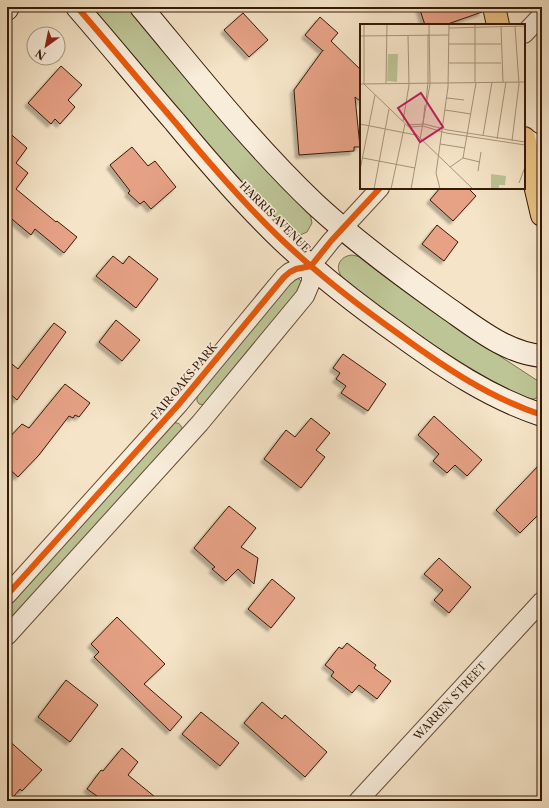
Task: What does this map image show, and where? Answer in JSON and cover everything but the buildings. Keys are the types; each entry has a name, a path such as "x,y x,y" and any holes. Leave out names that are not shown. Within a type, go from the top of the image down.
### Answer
{"main road":[{"path":"494,7 498,24"},
{"path":"525,143 542,215"}],"street":[{"name":"HARRIS AVENUE","path":"77,7 234,191 281,240 334,286 384,324 450,370 497,396 542,415"},
{"path":"141,7 269,157 300,190 342,229 388,265 494,339 525,354 542,356"},
{"path":"525,33 542,15"},
{"path":"525,140 542,150"},
{"path":"7,636 200,424 305,296 311,282 311,266 342,229 379,189"},
{"name":"FAIR OAKS PARK","path":"7,595 179,404 284,278 296,269 311,266"},
{"path":"179,404 200,424"},
{"name":"WARREN STREET","path":"358,801 542,601"}],"green space":[{"path":"91,7 129,7 247,145 310,214 312,223 307,232 298,236 293,234 258,200 203,139"},
{"path":"352,255 361,257 463,332 538,381 542,386 539,396 534,399 520,395 497,384 468,367 375,305 342,277 338,269 341,260 344,257"},
{"path":"297,277 303,285 205,405 199,404 197,401 197,395 292,279"},
{"path":"173,423 178,423 180,425 182,429 181,432 7,625 7,604"}],"cycle path":[{"path":"77,7 254,213 311,266 369,313 468,381 504,400 542,415"},
{"path":"7,595 179,404 284,277 296,269 311,266 331,241 379,189"}]}
